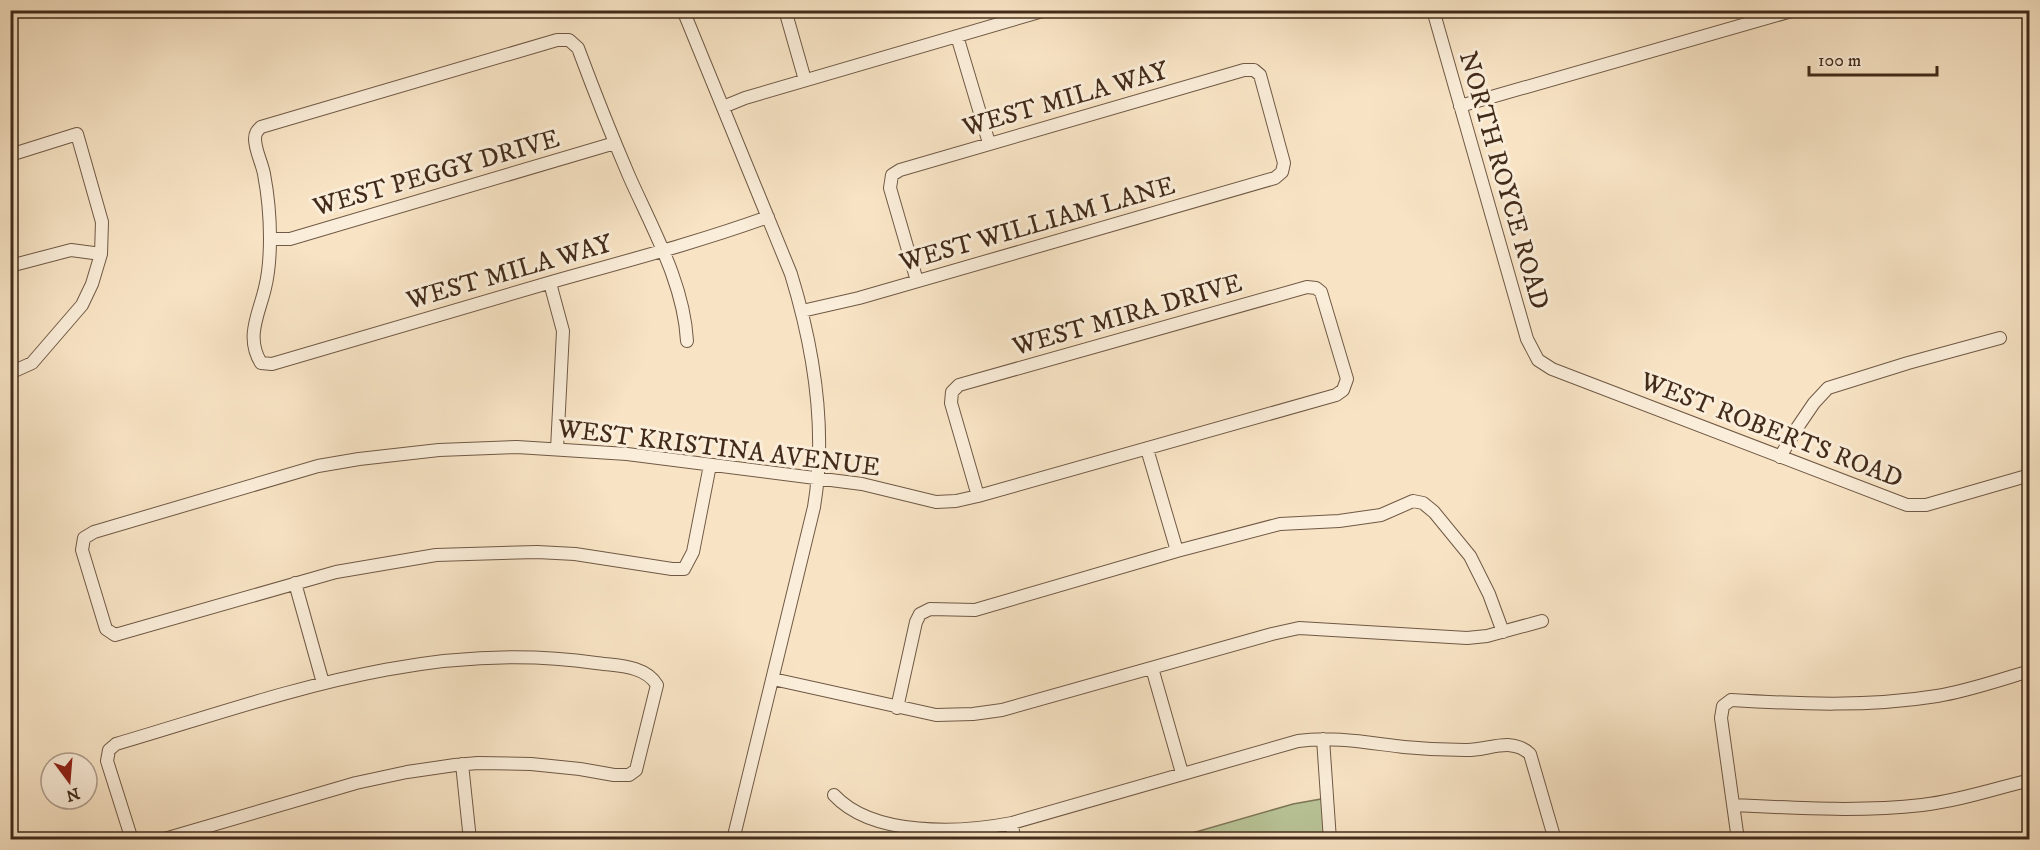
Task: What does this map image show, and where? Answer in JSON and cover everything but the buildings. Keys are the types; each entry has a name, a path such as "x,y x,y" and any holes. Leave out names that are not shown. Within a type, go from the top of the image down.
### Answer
{"street":[{"path":"683,10 791,274 802,311 816,390 819,478 808,537 733,840"},
{"path":"785,10 806,80"},
{"path":"723,107 744,98 1046,10"},
{"name":"NORTH ROYCE ROAD","path":"1433,10 1527,339 1538,360"},
{"path":"1460,106 1795,10"},
{"path":"957,36 989,143"},
{"path":"270,239 268,195 255,142 256,132 261,127 558,40 569,40 578,48 615,143 662,250 686,318 687,341"},
{"name":"WEST MILA WAY","path":"917,281 890,188 892,176 900,170 989,143 1244,70 1254,70 1260,75 1284,163 1282,172"},
{"path":"10,154 77,134 102,222 101,254 92,284 82,305 32,363 10,373"},
{"name":"WEST PEGGY DRIVE","path":"270,239 290,239 615,143"},
{"name":"WEST WILLIAM LANE","path":"802,311 917,281 1275,178 1282,172"},
{"name":"WEST MILA WAY","path":"270,239 265,289 254,325 253,340 256,355 261,363 272,364 768,217"},
{"path":"10,266 71,250 101,254"},
{"path":"550,282 563,331 557,449"},
{"name":"WEST MIRA DRIVE","path":"978,496 951,403 952,392 959,385 1307,287 1316,288 1321,292 1347,379 1343,390"},
{"path":"1780,457 1814,403 1828,388 2000,338"},
{"name":"WEST ROBERTS ROAD","path":"1538,360 1552,369 1907,505 1926,505 2030,474"},
{"name":"WEST KRISTINA AVENUE","path":"295,583 115,635 106,629 82,550 84,538 94,532 318,466 439,450 517,447 627,454 862,484 936,502 956,501 1336,395 1343,390"},
{"path":"1147,449 1178,551"},
{"path":"323,683 295,583 371,564 447,554 537,552 575,554 672,570 684,569 693,552 710,465"},
{"path":"897,708 916,622 920,614 930,609 975,609 1280,524 1339,521 1380,515 1413,501 1423,503 1434,512 1470,556 1489,594 1503,632"},
{"path":"773,679 936,715 973,714 1002,710 1299,628 1467,638 1503,632 1542,621"},
{"path":"132,840 107,761 109,750 116,744 323,683 366,672 431,661 520,656 604,664 641,671 651,675 657,685 636,771 629,775 531,764 462,764 407,772 356,783 162,840"},
{"path":"1152,668 1182,773"},
{"path":"1738,840 1721,718 1723,706 1731,700 1844,704 1918,699 1940,696 2030,671"},
{"path":"1323,739 1330,840"},
{"path":"834,795 843,805 858,814 896,825 965,829 1012,823 1298,741 1323,739 1438,750 1470,750 1512,744 1522,746 1530,754 1555,840"},
{"path":"462,764 470,840"},
{"path":"1734,805 1835,810 1892,808 1945,801 2030,780"},
{"path":"1012,823 1014,840"}],"green space":[{"path":"1327,798 1330,839 1168,840 1293,804"}]}
